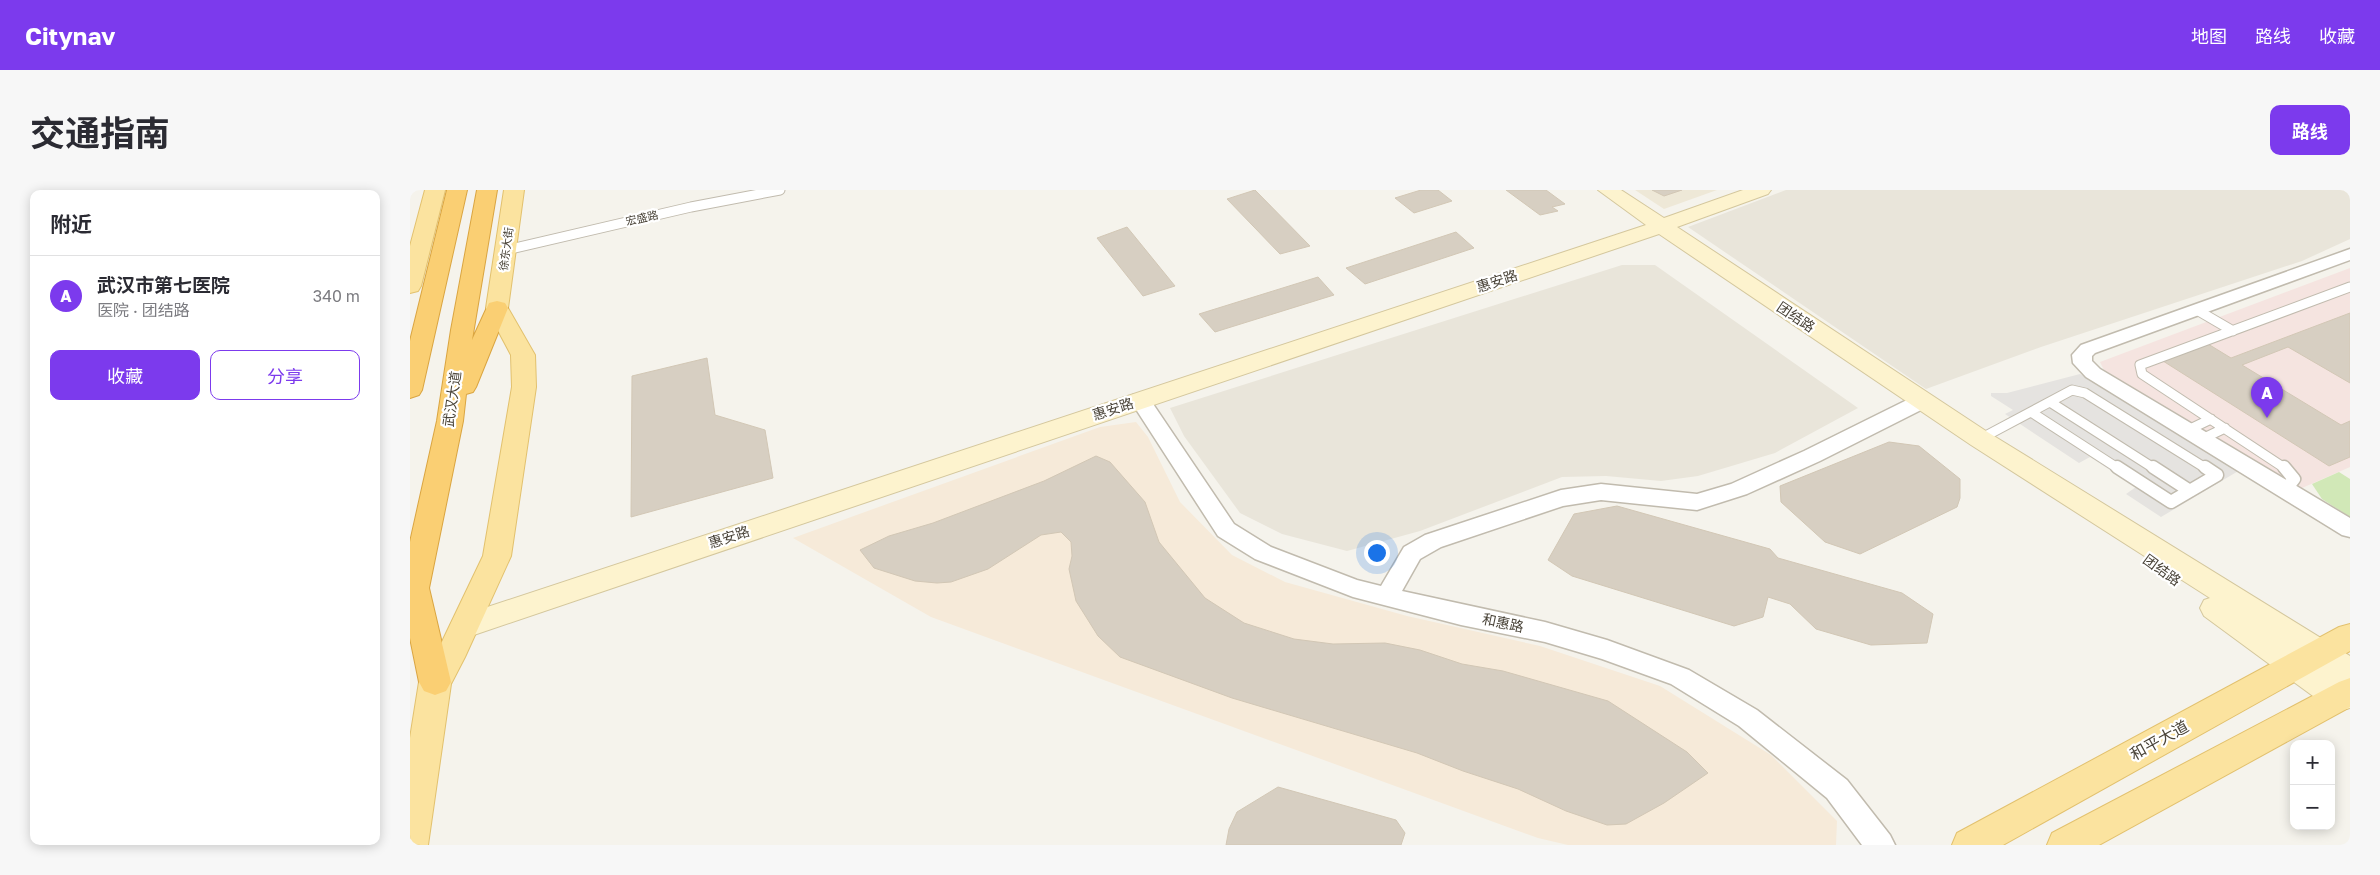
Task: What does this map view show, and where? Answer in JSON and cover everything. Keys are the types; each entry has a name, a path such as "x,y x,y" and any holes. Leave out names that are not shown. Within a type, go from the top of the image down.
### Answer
{"highway":[{"path":"410,390 457,190"},
{"name":"武汉大道","path":"412,597 450,421 462,330 487,190"},
{"path":"450,421 496,308"},
{"path":"412,597 435,682"}],"main road":[{"path":"410,286 435,190"},
{"name":"徐东大街","path":"496,308 514,190"},
{"path":"410,845 435,682 465,626 497,556 524,386 523,355 496,308"},
{"name":"和平大道","path":"1970,845 2350,636"},
{"path":"2065,845 2346,687"}],"street":[{"name":"团结路","path":"1608,190 2346,687"},
{"name":"惠安路","path":"465,626 1662,226 1760,190"},
{"path":"2350,254 2088,349 2082,355 2083,363 2093,373 2350,529"},
{"name":"和惠路","path":"1140,400 1226,530 1263,553 1353,588 1563,637 1607,650 1680,677 1748,718 1837,790 1880,845"},
{"path":"1387,596 1412,553 1433,540 1561,498 1601,492 1697,502 1739,489 1812,456 1922,401"}],"lane":[{"name":"宏盛路","path":"506,250 691,207 780,190"},
{"path":"2286,489 2293,481 2292,474 2142,374 2138,368 2140,365 2350,287"},
{"path":"2197,310 2233,331"},
{"path":"1982,441 2031,412 2072,390 2080,390 2217,475 2171,502 2031,412"},
{"path":"2050,402 2190,491"},
{"path":"2195,435 2211,419"},
{"path":"2195,435 2225,428"}],"shaded area":[{"path":"1635,190 1717,190 1664,209"},
{"path":"1786,190 2350,190 2350,239 2302,261 2041,347 1926,389 1688,227"},
{"path":"1622,265 1655,265 1858,408 1775,453 1698,476 1661,481 1606,476 1562,477 1420,531 1347,551 1282,534 1240,513 1184,436 1170,408"},
{"path":"2350,268 2350,467 2302,488 2275,474 2104,370 2100,362"},
{"path":"2080,374 2240,470 2161,517 2126,494 2136,487 2090,457 2079,463 2005,414 2013,410 1991,396 1991,393 2007,393"},
{"path":"1136,422 1148,437 1180,502 1232,555 1285,582 1407,616 1540,646 1660,686 1771,755 1837,821 1836,845 1568,845 1538,838 931,617 793,538 1100,427"}],"green space":[{"path":"2339,472 2350,479 2350,517 2322,499 2312,484"}],"building":[{"path":"1255,190 1310,246 1280,254 1227,199"},
{"path":"1421,190 1438,190 1452,201 1414,213 1395,198"},
{"path":"1506,190 1546,190 1565,204 1552,207 1558,211 1540,215"},
{"path":"1652,190 1682,190 1664,196"},
{"path":"1127,227 1175,286 1143,296 1097,238"},
{"path":"1456,232 1474,248 1365,284 1346,268"},
{"path":"1318,277 1334,295 1215,332 1199,314"},
{"path":"2350,313 2350,383 2288,347 2242,365 2341,425 2350,421 2350,457 2329,466 2163,361 2208,344 2231,358"},
{"path":"707,358 715,415 765,430 773,478 631,517 632,376"},
{"path":"1889,442 1919,446 1960,479 1960,498 1957,507 1860,554 1825,542 1781,502 1780,486"},
{"path":"1096,456 1110,462 1145,502 1159,542 1205,598 1244,623 1294,639 1333,644 1385,643 1420,650 1462,664 1503,671 1608,701 1687,752 1708,773 1664,803 1626,824 1607,825 1566,811 1518,789 1463,771 1417,753 1232,698 1120,657 1098,636 1076,601 1069,569 1072,556 1071,542 1061,532 1041,535 988,569 951,582 915,581 874,568 860,550 889,536 933,523 1044,481"},
{"path":"1617,506 1770,549 1778,558 1902,593 1933,614 1927,643 1871,645 1816,629 1790,604 1768,597 1763,617 1734,626 1572,576 1548,560 1574,514"},
{"path":"1278,787 1396,820 1405,833 1401,845 1226,845 1229,829 1237,812"}],"place":[{"name":"武汉市第七医院","path":"2267,418"}]}
